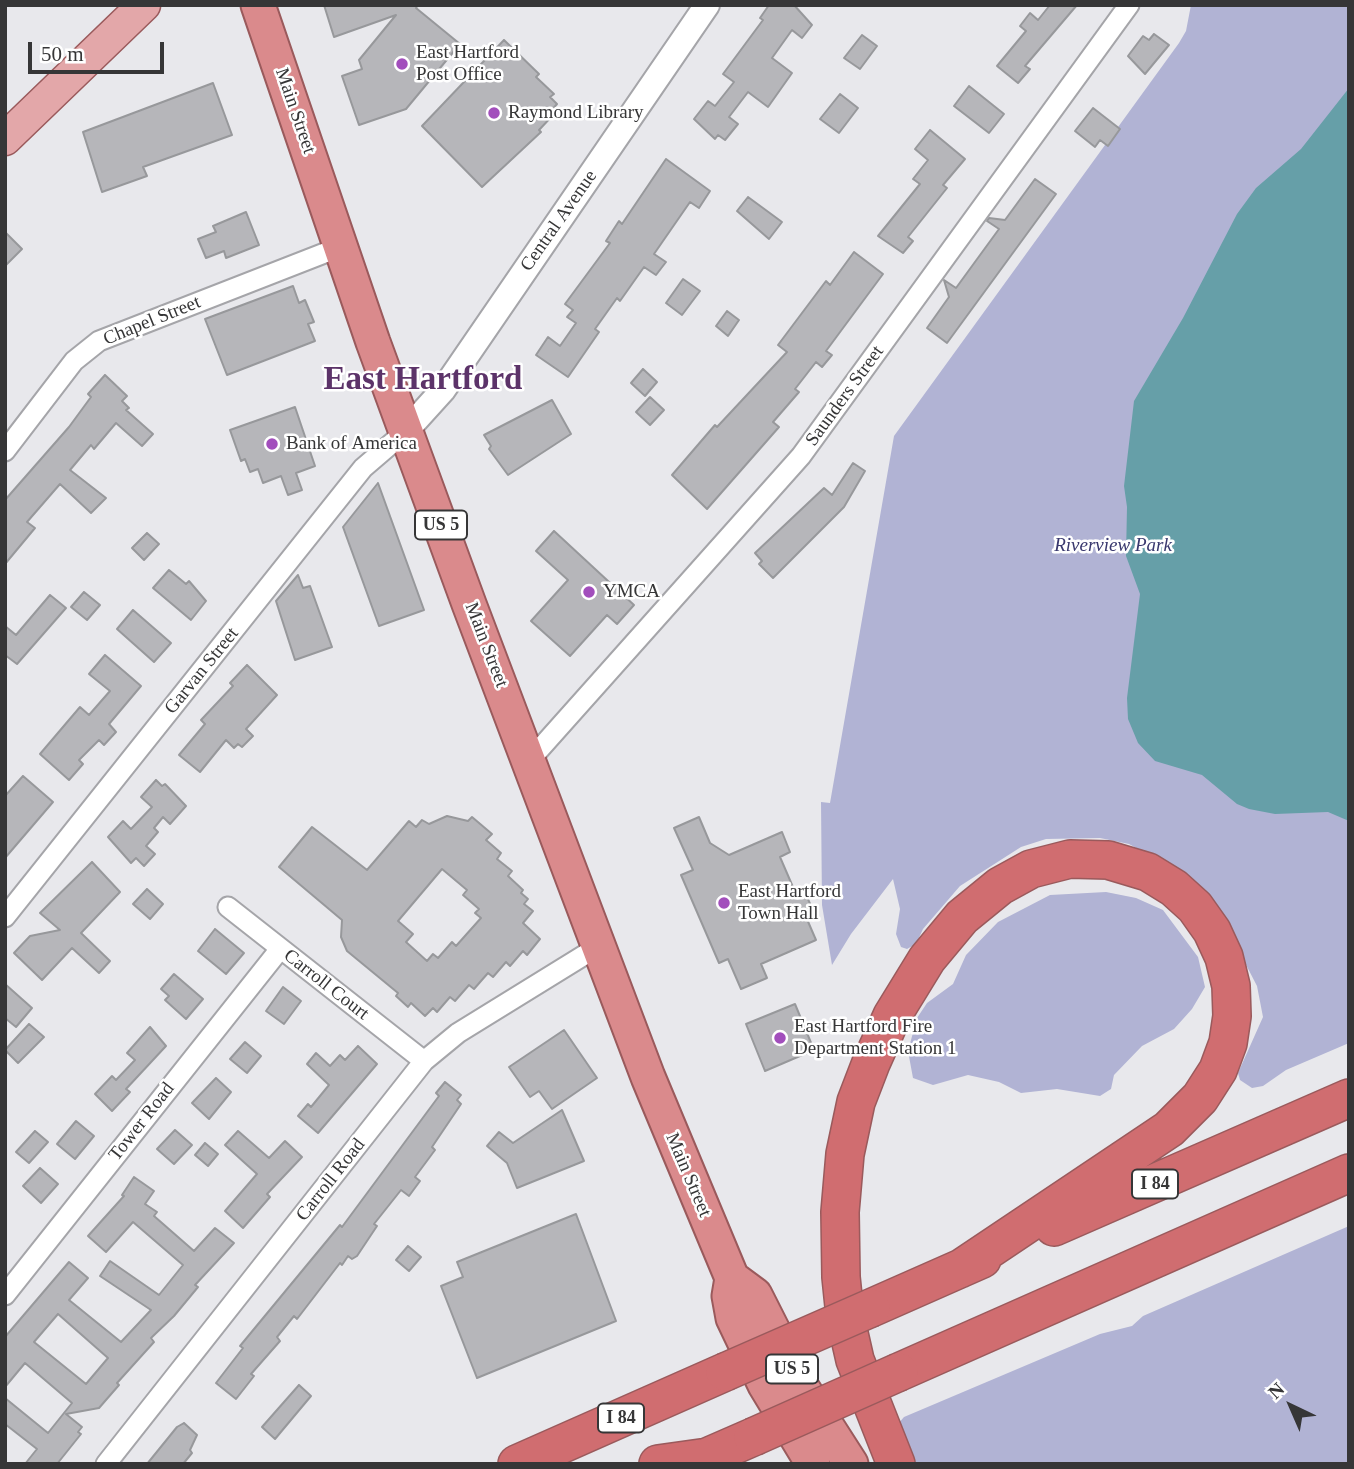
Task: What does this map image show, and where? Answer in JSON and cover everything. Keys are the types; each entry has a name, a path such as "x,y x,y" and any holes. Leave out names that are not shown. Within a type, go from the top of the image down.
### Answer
{"highway":[{"name":"Main Street","path":"258,5 405,432 660,1107 732,1278 729,1301 737,1329 769,1392 813,1464"},
{"path":"896,1464 855,1360 845,1316 841,1277 840,1212 845,1154 856,1102 871,1063 892,1017 927,959 962,917 1000,886 1031,869 1070,859 1108,860 1148,872 1174,888 1195,907 1212,931 1224,957 1231,986 1232,1016 1228,1043 1218,1070 1200,1098 1169,1129 960,1269"},
{"name":"I 84","path":"516,1464 1349,1098"},
{"path":"658,1464 699,1460 1349,1172"},
{"name":"Main Street","path":"732,1278 755,1295 801,1386 851,1464"}],"main road":[{"path":"5,139 144,5"}],"street":[{"name":"Central Avenue","path":"405,432 443,390 707,5"},
{"name":"Saunders Street","path":"529,761 816,438 1129,5"},
{"name":"Chapel Street","path":"5,452 74,361 99,341 340,247"},
{"name":"Garvan Street","path":"5,917 363,468 405,432"},
{"name":"Carroll Court","path":"228,906 424,1062"},
{"name":"Carroll Road","path":"106,1464 424,1062 458,1033 599,946"},
{"name":"Tower Road","path":"5,1295 280,949"}],"green space":[{"name":"Riverview Park","path":"1191,5 1349,5 1349,1043 1286,1070 1263,1086 1252,1088 1240,1080 1238,1073 1263,1017 1257,986 1242,957 1147,854 1129,844 1100,838 1046,839 1021,847 960,886 923,929 916,944 907,949 901,947 896,934 900,909 893,879 851,934 832,965 822,905 821,802 830,803 894,436 1179,43 1186,31"},
{"path":"1106,892 1136,898 1163,910 1198,957 1205,987 1192,1009 1174,1029 1142,1046 1114,1075 1111,1089 1100,1096 1057,1089 1021,1093 999,1082 968,1075 933,1085 913,1078 908,1051 917,1018 927,1003 953,984 966,955 998,922 1050,895"},
{"path":"1349,1226 1349,1464 915,1464 897,1425 904,1417 1100,1334 1132,1326 1143,1316"}],"shaded area":[{"path":"1349,88 1349,821 1328,812 1275,814 1249,809 1237,804 1202,775 1155,761 1138,743 1128,719 1127,698 1140,594 1126,556 1127,507 1124,486 1134,401 1183,318 1237,214 1256,188 1301,149"}],"building":[{"name":"East Hartford Post Office","path":"324,5 418,5 416,8 460,44 406,109 359,125 342,76 362,69 359,60 396,15 334,37"},
{"path":"769,5 794,5 812,25 802,38 792,30 772,58 792,73 768,107 748,92 729,117 738,124 725,140 718,135 715,139 694,119 708,101 715,106 734,82 723,74 763,20 760,18"},
{"path":"1050,5 1077,5 1025,66 1030,69 1018,83 997,66 1026,31 1020,26 1030,13 1038,20"},
{"path":"1154,34 1169,45 1145,74 1128,56 1143,36 1149,40"},
{"path":"862,35 877,46 860,69 844,58"},
{"name":"Raymond Library","path":"504,40 539,74 536,77 554,94 550,97 557,104 551,111 554,114 539,130 541,132 482,187 422,126"},
{"path":"213,83 232,135 143,167 147,176 102,192 83,132"},
{"path":"969,86 1004,114 989,133 954,106"},
{"path":"840,94 858,108 839,133 820,119"},
{"path":"1093,108 1120,129 1108,146 1100,140 1095,147 1075,131"},
{"path":"930,130 965,159 943,185 947,188 908,237 913,241 903,253 878,236 920,184 913,179 928,160 915,149"},
{"path":"666,159 710,191 699,208 690,202 654,254 666,262 656,275 644,267 620,301 617,298 595,329 599,332 568,377 536,355 548,337 560,346 576,323 567,317 573,310 565,304 610,243 606,241 619,221 622,224"},
{"path":"1035,179 1056,194 947,343 927,328 949,297 944,280 956,288 999,229 987,221 989,218 1005,220"},
{"path":"748,197 782,222 769,239 737,211"},
{"path":"246,212 259,245 226,258 224,251 206,258 198,239 216,232 213,226"},
{"path":"5,232 22,249 5,266"},
{"path":"854,252 883,274 826,351 832,355 822,367 816,362 795,389 799,392 773,422 779,427 707,509 672,475 715,425 717,427 787,352 778,345 826,281 830,285"},
{"path":"683,279 700,291 682,315 666,303"},
{"path":"293,286 299,303 305,300 314,322 308,324 315,341 227,375 205,319"},
{"path":"727,311 739,320 728,336 716,326"},
{"path":"643,369 657,382 645,396 631,383"},
{"path":"105,375 127,396 122,401 129,408 126,410 153,434 142,446 116,423 94,449 91,445 70,470 106,498 91,513 60,484 27,522 35,528 5,564 5,500 69,427 91,397 88,394"},
{"path":"650,397 664,410 650,425 636,412"},
{"path":"552,400 571,434 508,475 489,449 491,446 484,435"},
{"name":"Bank of America","path":"295,407 315,466 296,473 302,490 288,495 281,476 263,483 258,469 250,472 245,459 241,461 230,430"},
{"path":"853,463 865,471 844,507 773,578 759,564 762,561 755,553 824,488 832,495"},
{"path":"378,483 424,610 379,626 343,527"},
{"name":"YMCA","path":"554,531 634,605 617,624 607,615 570,656 531,621 568,580 536,551"},
{"path":"147,533 159,544 144,560 132,548"},
{"path":"169,570 186,584 189,581 206,601 191,620 153,588"},
{"path":"298,575 303,588 310,586 332,647 295,660 276,601"},
{"path":"84,592 100,605 87,620 71,607"},
{"path":"50,595 66,608 17,664 5,655 5,626 16,635"},
{"path":"133,610 171,643 154,662 117,629"},
{"path":"105,655 141,686 109,724 116,732 104,745 99,740 79,760 83,764 69,780 40,754 80,707 89,715 110,691 89,674"},
{"path":"247,665 277,695 246,729 253,736 242,747 238,744 234,748 226,740 200,772 179,755 205,724 201,720 233,686 230,683"},
{"path":"23,776 53,802 5,858 5,796"},
{"path":"156,780 162,786 165,784 186,806 170,824 163,817 154,828 158,832 146,846 155,854 144,866 136,858 131,863 108,837 123,821 131,829 152,807 141,797"},
{"path":"447,816 468,821 472,817 492,834 486,840 501,853 497,859 512,871 508,876 523,890 521,893 528,899 524,904 533,911 523,923 540,939 527,955 523,951 510,966 506,962 493,977 488,973 474,989 469,985 455,1001 450,997 437,1012 433,1008 425,1016 411,1003 408,1007 396,996 398,993 347,951 341,937 342,920 279,867 312,827 367,870 409,821 416,827 422,820 429,824","holes":["442,869 467,890 463,895 479,909 475,913 481,918 456,946 452,942 438,958 433,954 427,961 406,942 413,934 398,921"]},
{"name":"East Hartford Town Hall","path":"699,817 710,843 729,855 782,832 790,852 780,857 796,894 804,890 811,906 803,910 816,940 761,964 767,978 741,989 728,959 719,963 681,875 693,870 674,828"},
{"path":"92,862 120,892 81,933 110,961 99,973 72,948 42,980 14,953 30,936 60,930 40,913"},
{"path":"147,889 163,904 150,919 133,904"},
{"path":"215,929 244,953 226,974 198,951"},
{"path":"174,974 203,999 186,1019 165,1000 169,996 161,989"},
{"path":"5,984 32,1008 16,1027 5,1018"},
{"path":"283,987 301,1001 284,1024 266,1011"},
{"name":"East Hartford Fire Department Station 1","path":"795,1004 814,1050 765,1071 746,1024"},
{"path":"29,1024 44,1037 18,1063 5,1050"},
{"path":"150,1027 166,1046 126,1089 130,1092 112,1111 95,1094 112,1076 116,1080 135,1060 127,1053"},
{"path":"564,1030 597,1078 552,1109 539,1091 530,1097 509,1067"},
{"path":"245,1042 261,1056 247,1073 230,1059"},
{"path":"358,1046 377,1064 318,1133 298,1116 308,1104 311,1107 329,1085 307,1064 316,1053 330,1066 340,1055 345,1060"},
{"path":"216,1078 231,1092 209,1119 192,1103"},
{"path":"445,1082 461,1095 457,1100 461,1104 432,1147 435,1150 415,1177 420,1181 409,1196 401,1190 374,1224 377,1226 357,1256 352,1259 348,1256 342,1265 340,1263 297,1319 294,1316 277,1337 280,1341 251,1374 254,1376 236,1399 216,1383 243,1348 240,1346 340,1225 342,1227 439,1096 436,1093"},
{"path":"562,1110 584,1161 517,1188 507,1163 487,1146 499,1132 513,1143"},
{"path":"76,1121 94,1136 75,1159 57,1144"},
{"path":"175,1130 192,1145 174,1164 157,1149"},
{"path":"35,1131 48,1142 29,1163 16,1152"},
{"path":"238,1131 269,1158 285,1141 302,1157 267,1194 270,1197 243,1228 225,1211 257,1174 225,1145"},
{"path":"205,1143 218,1154 208,1166 195,1155"},
{"path":"40,1168 58,1184 41,1203 23,1186"},
{"path":"134,1177 154,1191 145,1204 157,1212 154,1216 194,1251 215,1228 234,1243 195,1285 198,1287 174,1316 151,1338 154,1342 117,1383 119,1385 99,1408 66,1414 82,1427 78,1432 81,1434 57,1464 25,1464 37,1449 5,1424 5,1398 48,1433 72,1403 25,1363 5,1387 5,1337 69,1262 88,1278 69,1300 121,1342 151,1310 100,1276 110,1261 159,1295 183,1265 133,1222 106,1252 88,1236 124,1196 122,1195","holes":["58,1314 108,1358 86,1384 34,1342"]},
{"path":"576,1214 616,1321 477,1378 441,1286 463,1277 457,1262"},
{"path":"408,1246 421,1257 409,1271 396,1260"},
{"path":"299,1385 311,1396 275,1439 262,1427"},
{"path":"184,1423 197,1435 190,1450 192,1453 183,1464 147,1464 177,1427"}],"place":[{"name":"East Hartford Post Office","path":"402,64"},
{"name":"Raymond Library","path":"494,113"},
{"name":"Bank of America","path":"272,444"},
{"name":"YMCA","path":"589,592"},
{"name":"East Hartford Town Hall","path":"724,903"},
{"name":"East Hartford Fire Department Station 1","path":"780,1038"}],"district":[{"name":"East Hartford","path":"423,380"}]}
